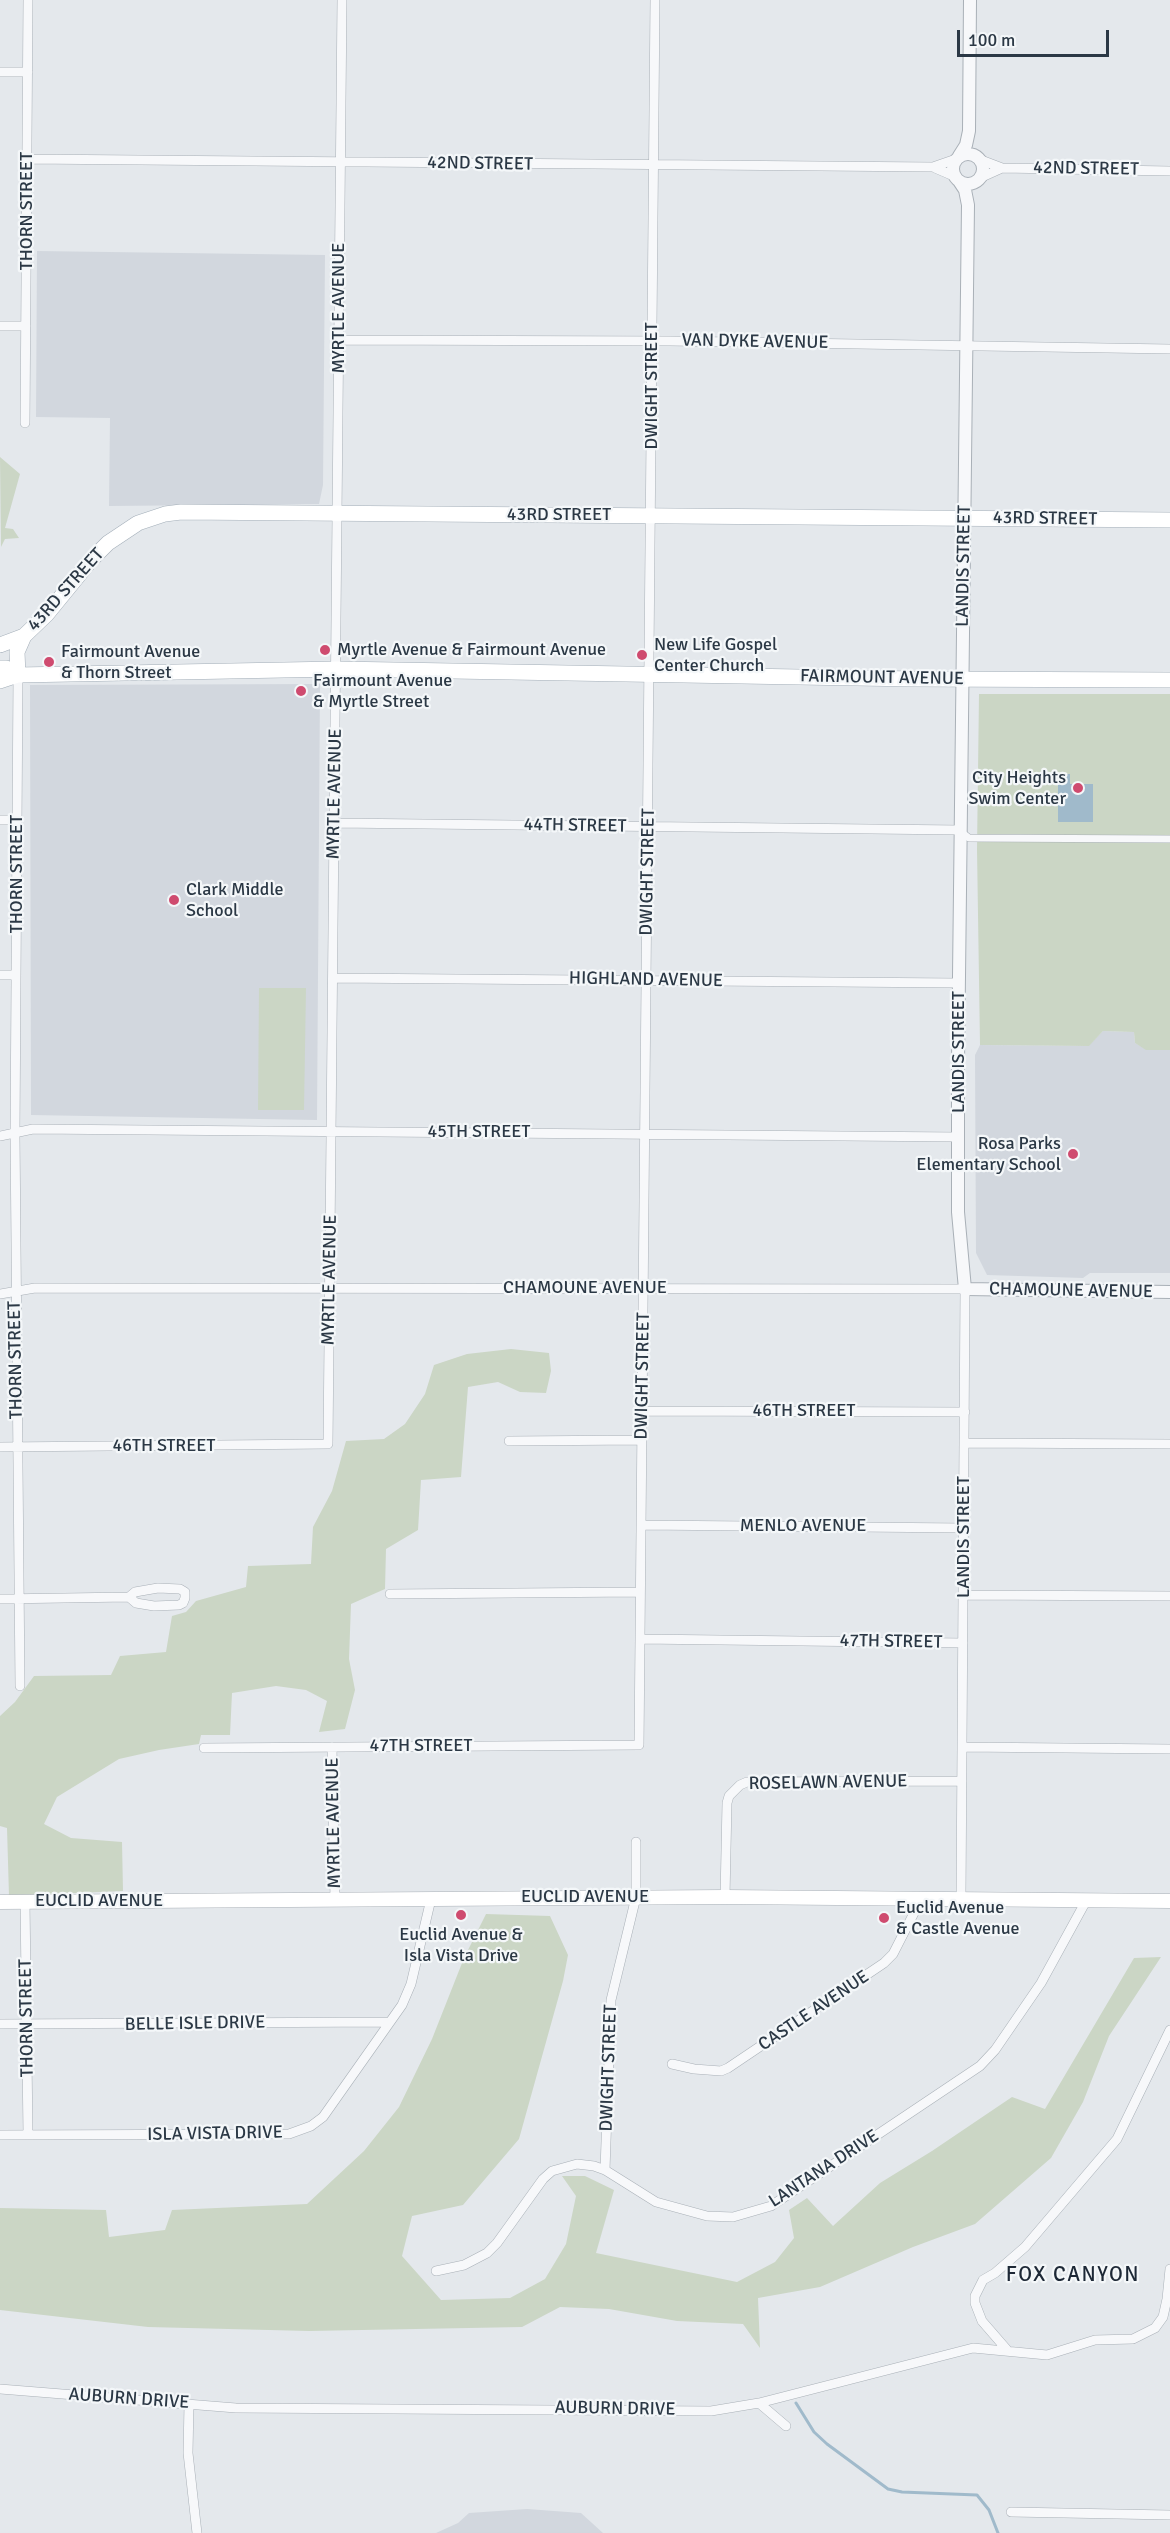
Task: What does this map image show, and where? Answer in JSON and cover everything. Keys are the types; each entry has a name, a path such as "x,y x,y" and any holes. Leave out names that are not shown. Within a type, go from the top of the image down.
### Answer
{"main road":[{"name":"43RD STREET","path":"0,645 24,636 47,614 91,560 108,543 138,523 165,514 181,512 1170,520"},
{"path":"18,675 17,652 24,636"},
{"name":"FAIRMOUNT AVENUE","path":"0,668 6,668 18,675"},
{"name":"FAIRMOUNT AVENUE","path":"0,681 18,675 337,669 1170,680"},
{"name":"EUCLID AVENUE","path":"0,1902 636,1897 1170,1901"}],"street":[{"name":"THORN STREET","path":"25,423 28,0"},
{"name":"MYRTLE AVENUE","path":"328,1444 342,0"},
{"name":"DWIGHT STREET","path":"639,1745 655,0"},
{"path":"969,132 983,169 979,179 968,184 957,179 953,168 966,145 969,132 970,0"},
{"path":"0,72 28,72"},
{"path":"958,158 968,153 979,158"},
{"name":"42ND STREET","path":"27,159 933,167 958,158"},
{"name":"42ND STREET","path":"979,158 1002,168 1170,171"},
{"name":"42ND STREET","path":"933,167 957,179"},
{"name":"42ND STREET","path":"979,179 1002,168"},
{"name":"LANDIS STREET","path":"957,179 965,190 968,205 958,983 958,1212 964,1289 965,1412 961,1898"},
{"name":"LANDIS STREET","path":"968,205 979,179"},
{"path":"0,326 26,326"},
{"name":"VAN DYKE AVENUE","path":"339,340 653,341 1170,349"},
{"name":"THORN STREET","path":"18,675 15,1134 20,1686"},
{"path":"0,820 17,820"},
{"name":"44TH STREET","path":"335,824 960,830"},
{"path":"960,830 969,838 1170,839"},
{"path":"0,975 16,975"},
{"name":"HIGHLAND AVENUE","path":"333,978 958,983"},
{"name":"45TH STREET","path":"0,1136 33,1129 959,1137"},
{"name":"CHAMOUNE AVENUE","path":"0,1294 35,1288 643,1287 1170,1292"},
{"name":"46TH STREET","path":"642,1411 965,1412"},
{"path":"509,1441 642,1440"},
{"path":"965,1443 1170,1444"},
{"name":"46TH STREET","path":"0,1447 328,1444"},
{"name":"MENLO AVENUE","path":"641,1525 964,1528"},
{"path":"0,1599 129,1598 136,1603 154,1606 179,1605 183,1603 185,1593 180,1589 158,1588 135,1593 129,1598"},
{"path":"390,1594 640,1592"},
{"path":"963,1595 1170,1596"},
{"name":"47TH STREET","path":"640,1640 963,1643"},
{"name":"47TH STREET","path":"204,1748 639,1745"},
{"name":"MYRTLE AVENUE","path":"332,1747 335,1900"},
{"path":"962,1747 1170,1749"},
{"name":"ROSELAWN AVENUE","path":"725,1897 727,1803 729,1796 740,1785 747,1782 962,1781"},
{"name":"DWIGHT STREET","path":"605,2170 611,2000 636,1897 636,1842"},
{"name":"CASTLE AVENUE","path":"672,2064 694,2069 721,2071 728,2068 875,1970 893,1953 914,1913 919,1898"},
{"name":"ISLA VISTA DRIVE","path":"0,2135 289,2134 311,2126 323,2117 402,2006 411,1984 432,1899"},
{"name":"THORN STREET","path":"25,1901 28,2135"},
{"name":"LANTANA DRIVE","path":"436,2271 464,2265 488,2253 543,2179 552,2171 576,2164 605,2170 656,2202 707,2216 733,2217 771,2206 980,2066 995,2050 1041,1983 1086,1901"},
{"name":"BELLE ISLE DRIVE","path":"0,2024 390,2022"},
{"path":"1008,2351 982,2321 975,2303 975,2296 983,2280 995,2273 1025,2247 1117,2139 1170,2030"},
{"name":"AUBURN DRIVE","path":"0,2389 248,2408 711,2411 759,2403 974,2348 1047,2355 1095,2340 1133,2339 1148,2334 1155,2328 1162,2316 1170,2269"},
{"path":"759,2403 786,2426"},
{"path":"189,2404 188,2453 197,2533"},
{"path":"1011,2512 1170,2515"}],"shaded area":[{"path":"37,251 325,255 323,485 319,504 109,506 110,418 36,417"},
{"name":"Clark Middle School","path":"320,684 317,1120 31,1115 30,685"},
{"name":"Rosa Parks Elementary School","path":"1103,1031 1134,1032 1135,1043 1146,1049 1170,1050 1170,1273 1090,1273 1083,1278 987,1275 976,1253 975,1055 980,1045 1088,1046"},
{"path":"527,2509 581,2513 603,2533 436,2533 458,2523 469,2513"}],"green space":[{"path":"0,457 20,474 5,528 13,529 19,538 5,539 1,547"},
{"path":"979,694 1170,694 1170,1050 1146,1050 1135,1043 1134,1032 1103,1031 1089,1046 980,1045 977,849"},
{"path":"259,988 306,988 304,1110 258,1110"},
{"path":"511,1349 549,1353 551,1371 546,1393 520,1392 498,1382 468,1387 461,1477 421,1480 418,1530 386,1549 385,1589 351,1604 349,1659 355,1690 345,1729 319,1732 327,1701 306,1690 276,1686 232,1693 230,1735 201,1735 199,1744 119,1759 57,1797 44,1824 71,1838 122,1842 123,1891 9,1896 7,1828 0,1826 0,1716 15,1702 34,1676 111,1675 120,1656 166,1652 172,1616 186,1612 196,1601 246,1587 248,1566 311,1564 313,1527 332,1491 346,1441 384,1439 405,1424 425,1394 434,1365 467,1354"},
{"path":"486,1914 550,1916 568,1955 563,1981 519,2139 463,2205 412,2216 402,2256 441,2300 510,2298 545,2279 566,2244 576,2196 562,2176 585,2176 614,2190 596,2253 737,2282 775,2262 794,2238 789,2210 807,2198 833,2226 880,2183 1012,2097 1045,2109 1134,1958 1161,1957 1109,2036 1083,2102 1051,2158 975,2224 913,2247 820,2287 758,2298 760,2348 743,2324 677,2321 609,2309 560,2307 522,2327 309,2331 148,2327 0,2310 0,2208 106,2210 109,2237 165,2230 172,2210 307,2204 364,2151 399,2107 432,2039 464,1958"}],"water":[{"path":"1058,774 1070,774 1070,784 1093,784 1093,822 1058,822"}],"waterway":[{"path":"796,2403 814,2432 888,2489 902,2492 977,2495 989,2510 998,2533"}],"place":[{"name":"Myrtle Avenue & Fairmount Avenue","path":"325,650"},
{"name":"New Life Gospel Center Church","path":"642,655"},
{"name":"Fairmount Avenue & Thorn Street","path":"49,662"},
{"name":"Fairmount Avenue & Myrtle Street","path":"301,691"},
{"name":"City Heights Swim Center","path":"1078,788"},
{"name":"Clark Middle School","path":"174,900"},
{"name":"Rosa Parks Elementary School","path":"1073,1154"},
{"name":"Euclid Avenue & Isla Vista Drive","path":"461,1915"},
{"name":"Euclid Avenue & Castle Avenue","path":"884,1918"}],"district":[{"name":"FOX CANYON","path":"1073,2275"}]}
